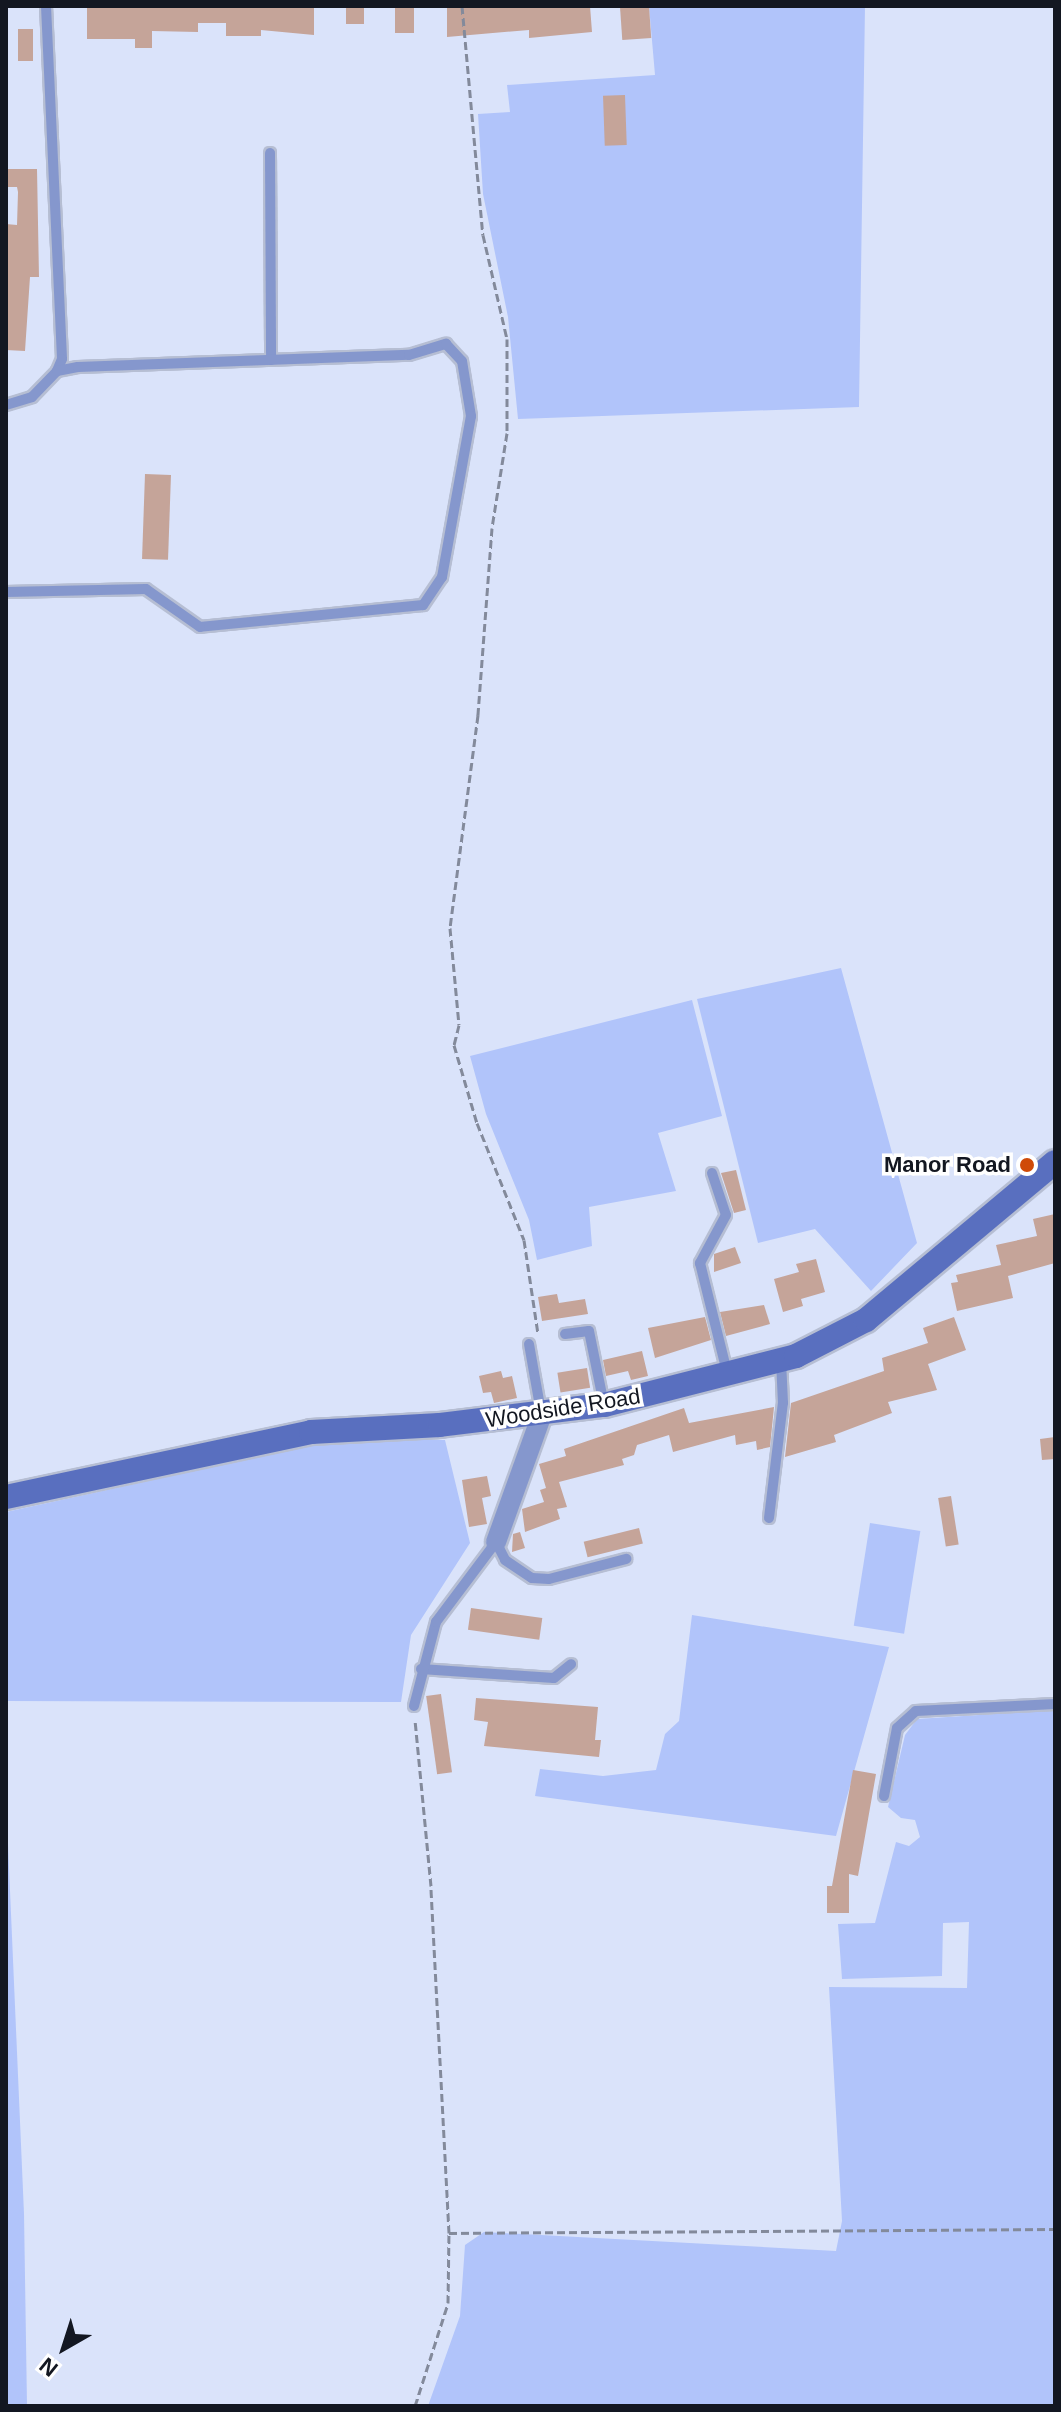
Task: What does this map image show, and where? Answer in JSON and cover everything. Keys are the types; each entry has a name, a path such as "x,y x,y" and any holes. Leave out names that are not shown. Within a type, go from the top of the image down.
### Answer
{"street":[{"name":"Woodside Road","path":"6,1497 311,1432 542,1414 604,1405 781,1360 866,1320 1055,1162"},
{"path":"496,1542 542,1414"}],"lane":[{"path":"6,405 32,397 57,371 62,359 46,6"},
{"path":"270,153 271,360"},
{"path":"6,592 146,589 200,627 423,605 442,577 468,446 470,396 462,361 446,344 409,355 57,371"},
{"path":"712,1173 726,1215 700,1263 728,1374"},
{"path":"565,1334 589,1331 604,1405"},
{"path":"529,1344 542,1414"},
{"path":"769,1518 783,1403 781,1360"},
{"path":"414,1706 421,1669 436,1622 496,1542 505,1560 532,1578 549,1579 626,1559"},
{"path":"421,1669 554,1678 571,1664"},
{"path":"884,1796 897,1728 916,1711 1055,1704"}],"path":[{"path":"462,6 483,235 507,339 507,433 492,528 478,715 450,928 459,1025 454,1045 477,1123 524,1240 540,1350"},
{"path":"414,1706 431,1886 449,2233 448,2303 415,2406"},
{"path":"449,2233 1055,2229"}],"shaded area":[{"path":"649,6 865,6 859,407 518,419 508,317 483,194 478,114 510,112 507,85 655,75"},
{"path":"841,968 917,1243 871,1291 815,1229 758,1243 697,999"},
{"path":"692,1000 722,1116 658,1133 676,1191 589,1207 592,1246 537,1260 529,1220 486,1114 470,1056"},
{"path":"341,1439 445,1440 470,1543 411,1635 401,1702 6,1701 6,1512"},
{"path":"870,1523 920,1531 904,1634 854,1626"},
{"path":"692,1615 889,1647 836,1836 535,1796 540,1769 603,1776 656,1770 665,1734 679,1721"},
{"path":"1055,1710 1055,2406 428,2406 460,2316 465,2245 484,2232 836,2251 842,2221 829,1987 967,1988 969,1922 943,1923 942,1976 842,1979 838,1924 875,1923 896,1842 909,1846 920,1837 915,1820 901,1818 888,1807 905,1735 917,1719"},
{"path":"6,1798 24,2214 27,2406 6,2406"}],"building":[{"path":"87,6 314,6 314,35 261,30 261,36 226,36 226,23 198,23 198,32 152,31 152,48 135,48 135,39 87,39"},
{"path":"346,6 364,6 364,24 346,24"},
{"path":"395,6 414,6 414,33 395,33"},
{"path":"447,6 590,6 592,32 529,38 529,30 447,37"},
{"path":"649,6 651,38 622,40 620,8"},
{"path":"18,29 33,29 33,61 18,61"},
{"path":"625,95 627,145 605,146 603,96"},
{"path":"6,169 37,169 39,277 30,277 25,351 6,350 6,224 17,225 18,192 17,187 6,187"},
{"path":"145,474 171,475 168,560 142,559"},
{"path":"736,1170 746,1210 734,1213 721,1173"},
{"path":"1055,1214 1055,1263 1008,1276 1013,1298 957,1311 951,1283 958,1282 956,1275 1001,1265 996,1245 1037,1236 1033,1219"},
{"path":"735,1247 741,1263 714,1272 714,1254"},
{"path":"816,1259 825,1292 801,1299 803,1306 783,1312 774,1279 799,1272 796,1264"},
{"path":"557,1294 559,1303 585,1299 588,1314 542,1321 538,1297"},
{"path":"764,1305 770,1324 726,1336 720,1312"},
{"path":"705,1317 711,1340 655,1358 648,1328"},
{"path":"954,1317 966,1350 928,1364 937,1390 888,1402 892,1413 834,1435 836,1442 785,1457 791,1403 884,1371 882,1358 928,1343 923,1328"},
{"path":"642,1351 648,1376 631,1380 628,1371 606,1376 603,1360"},
{"path":"587,1368 590,1388 560,1392 557,1373"},
{"path":"501,1371 503,1378 512,1376 517,1398 494,1403 491,1392 483,1393 479,1376"},
{"path":"774,1407 770,1447 757,1450 756,1441 736,1445 735,1435 673,1452 669,1435 637,1445 634,1455 622,1459 624,1465 559,1482 567,1507 557,1509 560,1519 525,1532 522,1509 544,1502 540,1490 546,1488 539,1464 566,1456 564,1449 684,1408 689,1423"},
{"path":"1055,1437 1055,1459 1042,1460 1040,1439"},
{"path":"487,1476 491,1496 482,1498 487,1524 469,1527 462,1480"},
{"path":"951,1496 959,1544 946,1546 938,1498"},
{"path":"639,1528 643,1544 588,1557 584,1542"},
{"path":"520,1532 525,1548 512,1552 513,1534"},
{"path":"471,1608 542,1618 539,1640 468,1630"},
{"path":"441,1694 452,1772 437,1774 426,1696"},
{"path":"476,1698 598,1707 595,1740 601,1740 599,1757 484,1746 488,1722 474,1720"},
{"path":"853,1770 876,1774 858,1876 849,1874 849,1913 827,1913 827,1886 832,1886"}],"place":[{"name":"Manor Road","path":"1027,1165"}]}
